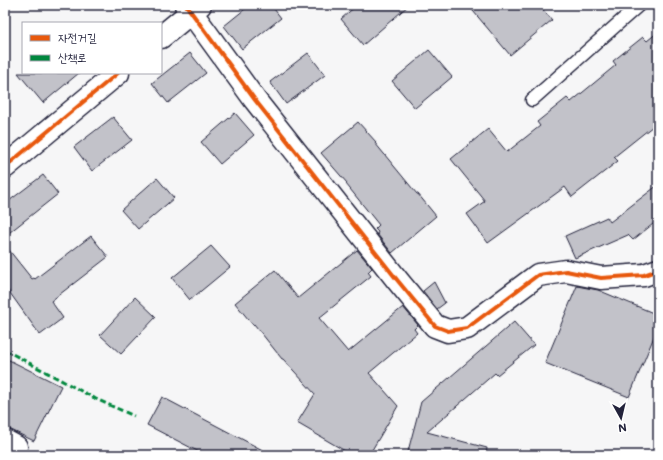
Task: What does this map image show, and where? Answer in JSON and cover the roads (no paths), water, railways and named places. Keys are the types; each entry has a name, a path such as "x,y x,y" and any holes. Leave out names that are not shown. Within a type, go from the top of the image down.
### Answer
{"street":[{"path":"162,37 192,7 255,100 435,326 448,331 467,328 538,275 566,271 601,278 644,275 658,270"},
{"path":"5,167 117,74"}],"lane":[{"path":"532,100 639,5"}]}
